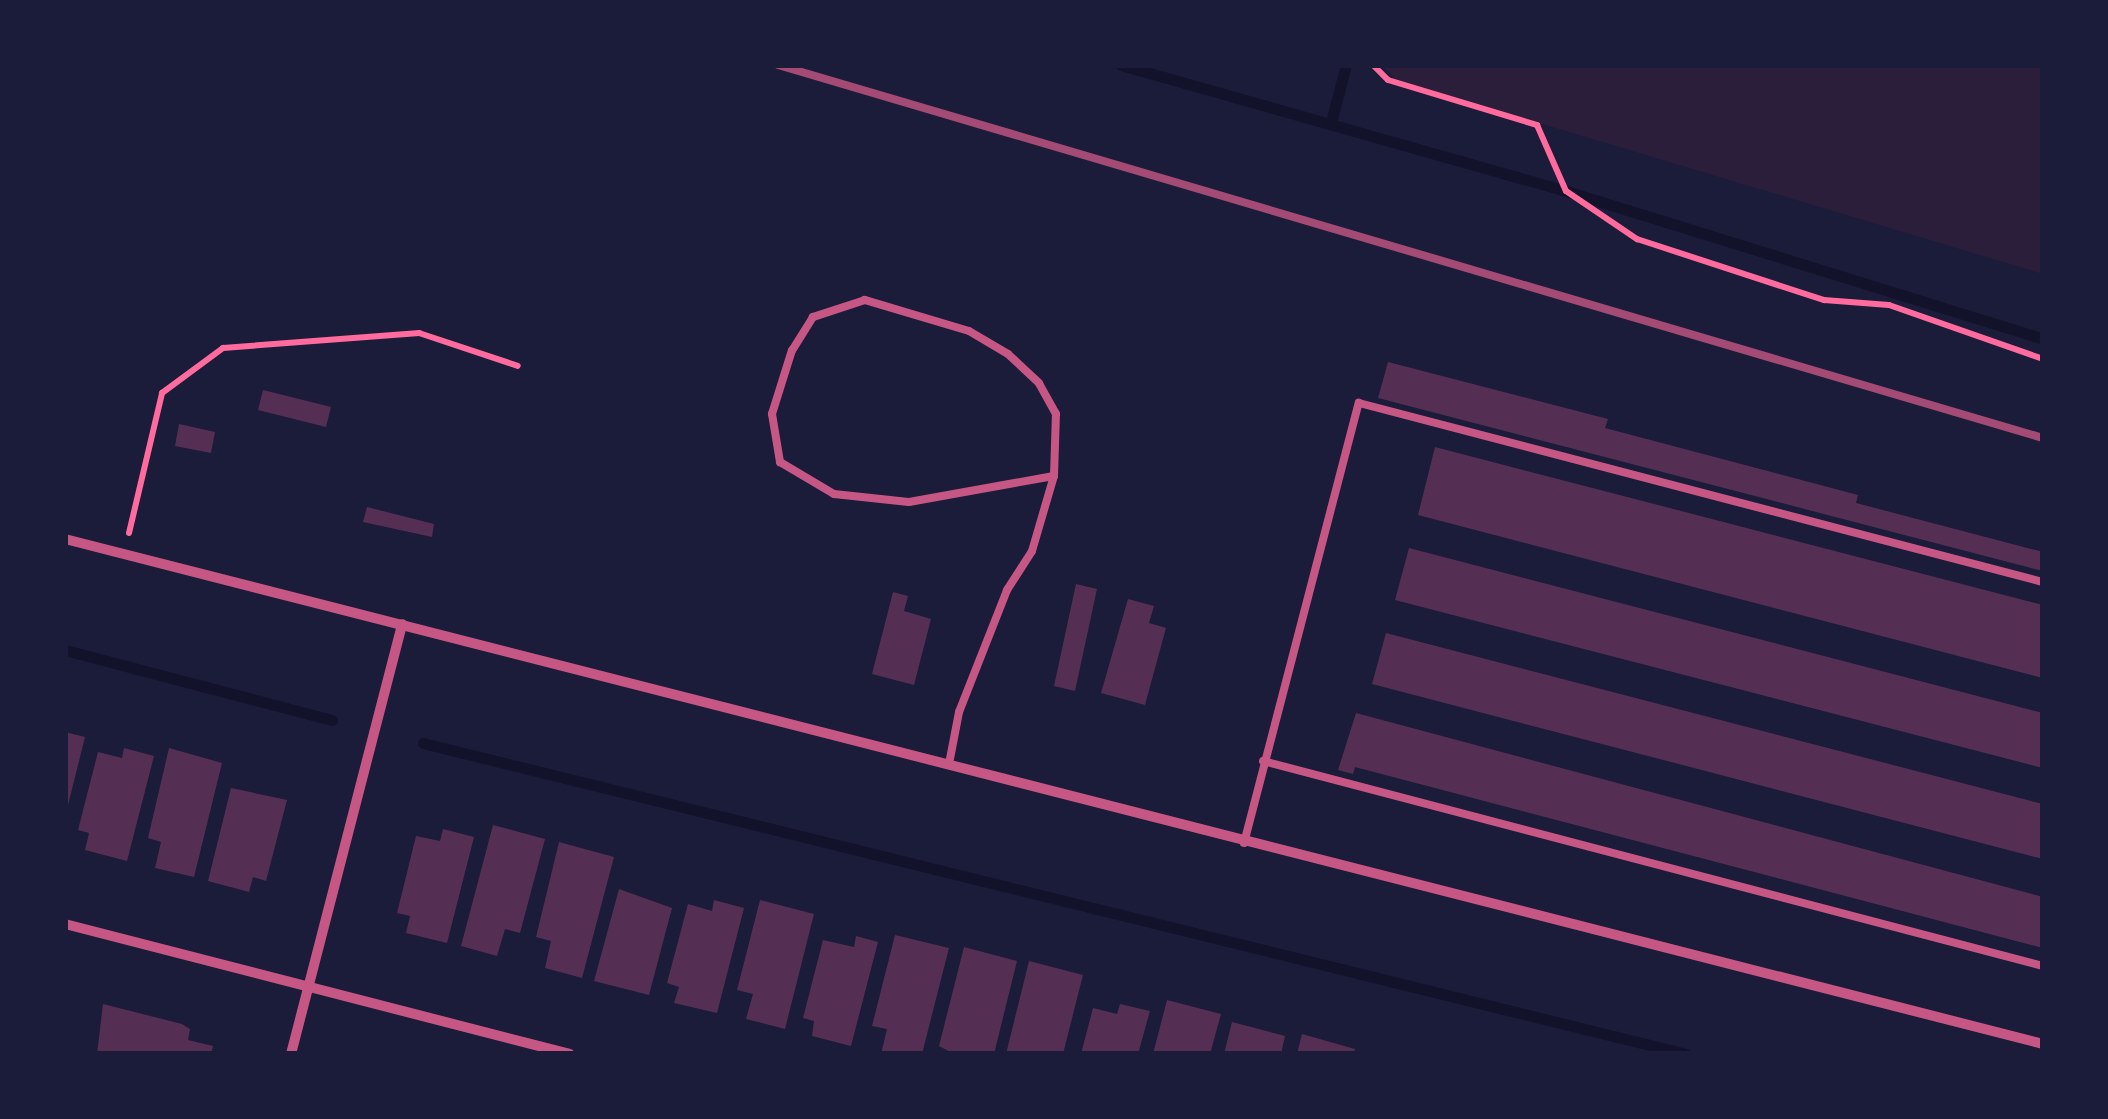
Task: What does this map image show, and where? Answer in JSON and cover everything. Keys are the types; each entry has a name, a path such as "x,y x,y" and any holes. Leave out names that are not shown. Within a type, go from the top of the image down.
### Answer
{"street":[{"path":"65,539 2043,1044"},
{"path":"291,1054 402,624"},
{"path":"65,924 570,1054"}],"lane":[{"path":"949,764 959,712 1007,590 1032,550 1054,476 1056,414 1039,383 1008,354 969,331 866,300 813,316 792,350 772,414 780,462 834,494 909,502 1054,476"},
{"path":"1244,843 1263,761 1286,696 1359,403 2043,582"},
{"path":"1263,761 2043,966"}],"path":[{"path":"1373,65 1388,80 1537,126 1566,191 1636,239 1824,300 1889,304 2043,358"},
{"path":"124,554 162,393 223,348 419,334 518,366"}],"shaded area":[{"path":"1382,65 2043,65 2043,274 1396,80"}],"building":[{"path":"1388,362 1608,419 1605,428 1858,495 1856,503 2043,552 2043,571 1378,398"},
{"path":"263,390 331,407 326,427 258,410"},
{"path":"179,424 215,432 211,453 175,446"},
{"path":"1435,447 2043,605 2043,678 1418,515"},
{"path":"367,507 434,524 432,537 363,522"},
{"path":"1409,548 2043,713 2043,768 1395,600"},
{"path":"1076,584 1097,589 1075,691 1054,686"},
{"path":"893,592 908,596 904,611 931,619 914,685 872,674"},
{"path":"1128,599 1154,606 1149,623 1166,628 1145,705 1101,693"},
{"path":"1386,633 2043,804 2043,859 1372,684"},
{"path":"1356,713 2043,897 2043,948 1355,767 1353,774 1338,770"},
{"path":"65,732 85,737 66,813 65,813"},
{"path":"124,748 154,756 127,861 85,850 89,833 78,830 98,752 122,758"},
{"path":"169,748 222,763 194,877 155,868 161,842 148,838"},
{"path":"231,788 287,800 266,881 253,877 249,892 208,881"},
{"path":"493,825 545,839 520,933 505,929 497,956 461,946"},
{"path":"443,829 474,837 447,943 406,933 410,916 397,913 416,836 440,841"},
{"path":"559,842 614,857 582,978 545,968 551,941 536,937"},
{"path":"619,889 672,908 649,995 594,981"},
{"path":"714,900 744,908 717,1013 674,1003 679,987 667,983 688,904 712,911"},
{"path":"760,900 814,914 785,1029 746,1019 753,994 737,990"},
{"path":"895,935 949,948 922,1054 881,1054 887,1029 872,1026"},
{"path":"856,936 878,942 851,1046 812,1036 814,1021 803,1018 823,940 854,947"},
{"path":"964,947 1017,961 994,1054 954,1054 939,1046"},
{"path":"1029,961 1083,975 1063,1054 1006,1054"},
{"path":"1167,1000 1221,1014 1210,1054 1153,1054"},
{"path":"103,1004 182,1024 190,1029 188,1040 213,1046 211,1054 97,1054"},
{"path":"1120,1004 1150,1011 1138,1054 1081,1054 1093,1008 1117,1014"},
{"path":"1232,1022 1285,1036 1281,1054 1224,1054"},
{"path":"1302,1034 1355,1049 1354,1054 1297,1054"}],"waterway":[{"path":"1121,65 1566,191 2043,339"},
{"path":"1331,122 1346,65"},
{"path":"65,650 332,720"},
{"path":"423,743 1686,1054"}],"railway":[{"path":"778,65 2043,438"}]}
